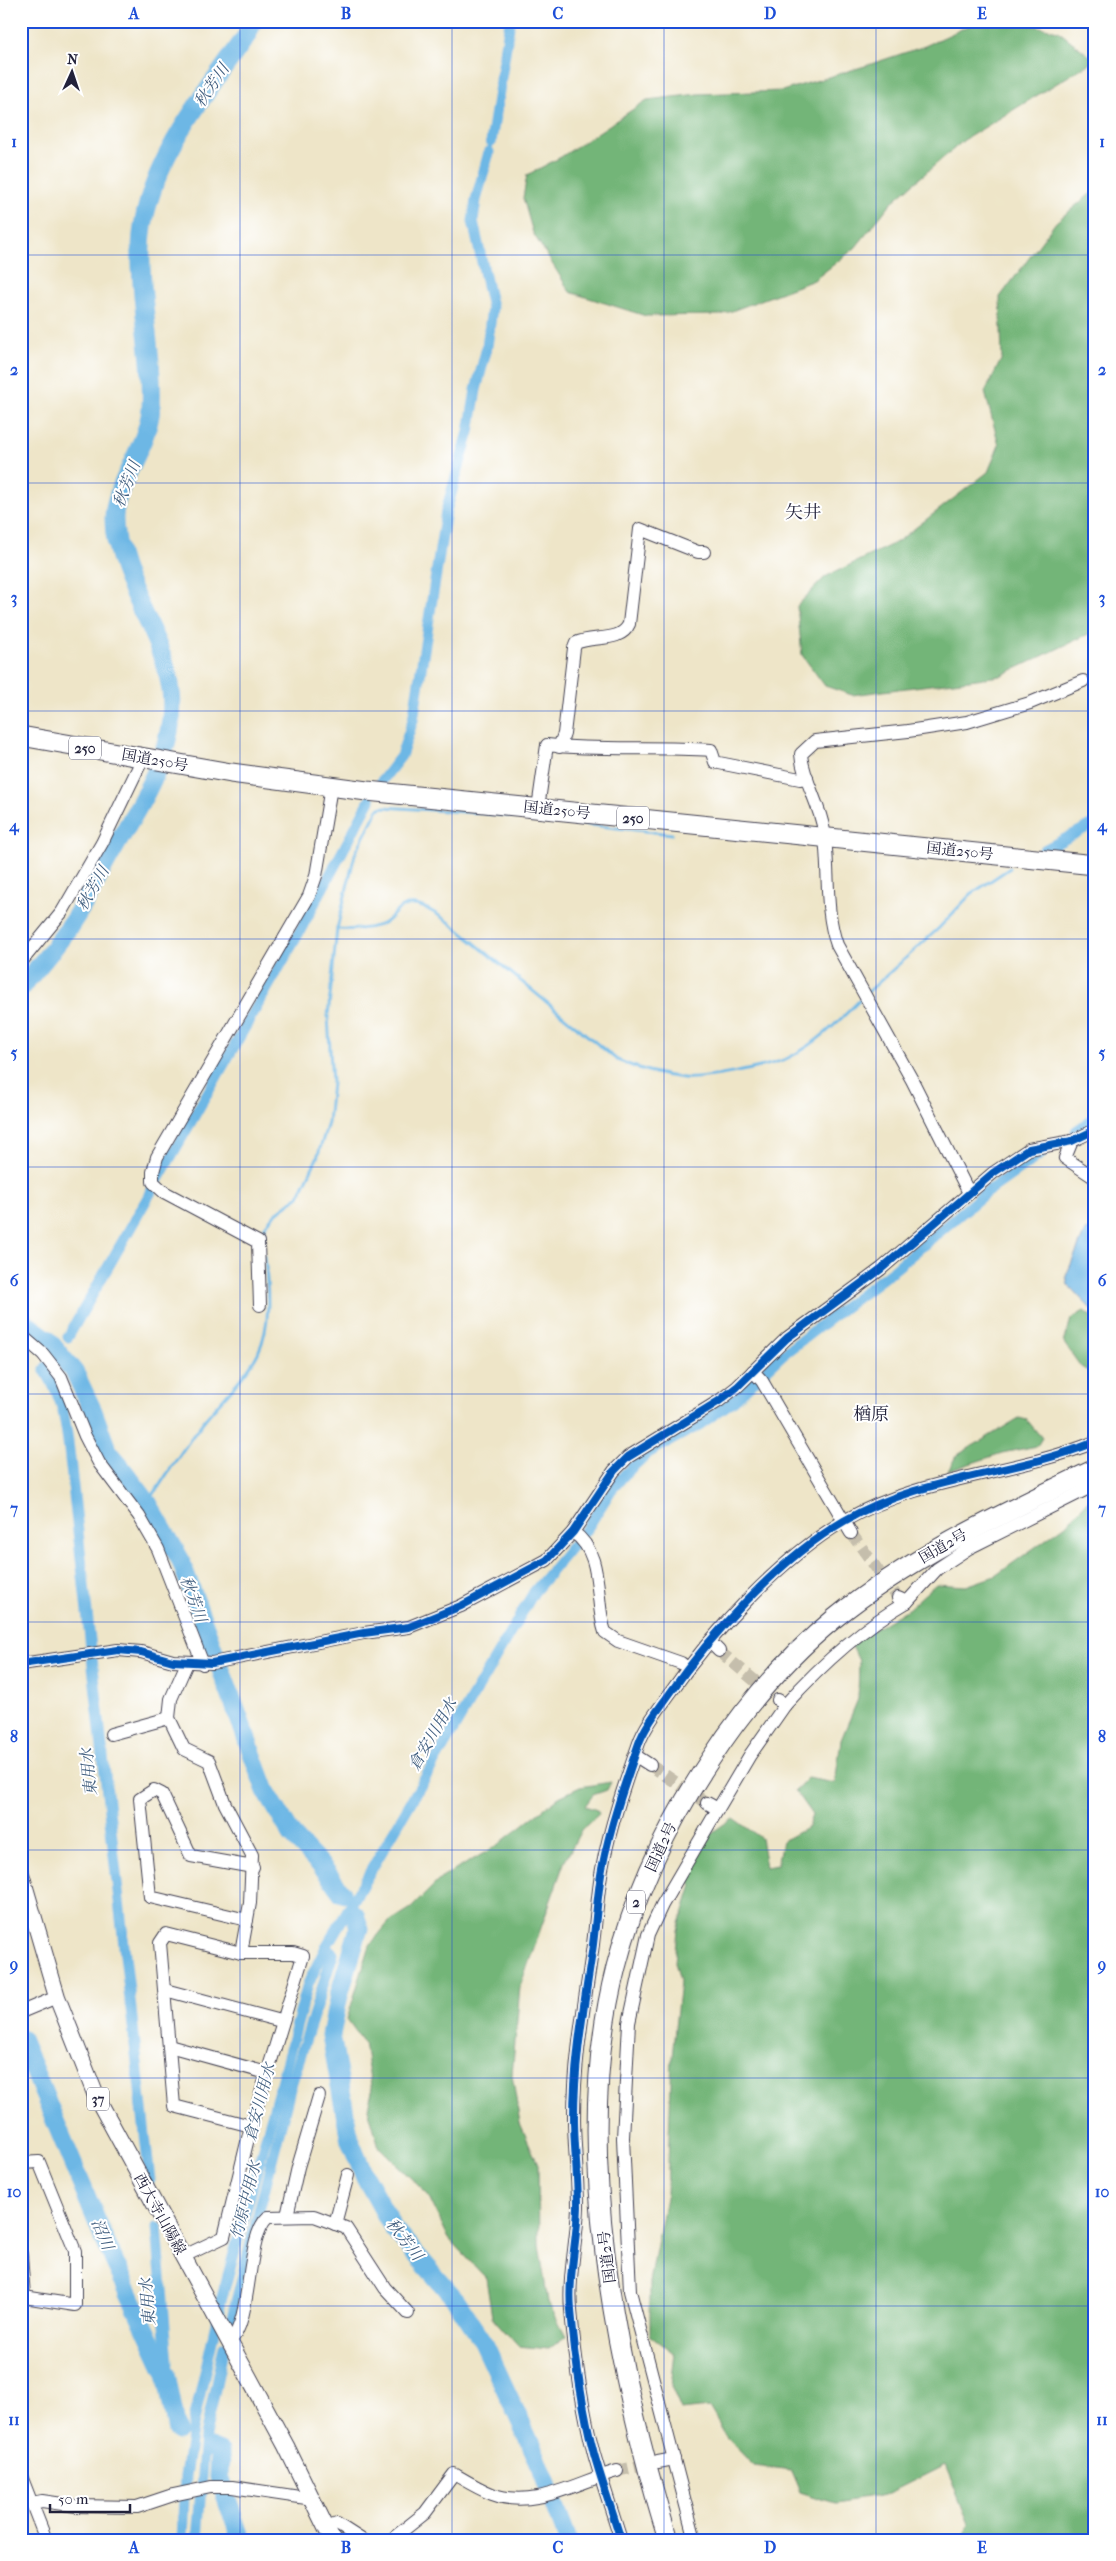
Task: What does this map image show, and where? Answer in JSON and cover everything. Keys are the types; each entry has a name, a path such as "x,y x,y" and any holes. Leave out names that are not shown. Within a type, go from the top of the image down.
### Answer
{"highway":[{"name":"国道250号","path":"21,736 172,763 331,787 1095,865"},
{"name":"国道2号","path":"668,2540 638,2436 621,2358 602,2218 598,2149 599,2088 604,2034 615,1969 634,1906 660,1847 687,1794 754,1699 793,1657 834,1619 888,1579 942,1545 1095,1469"}],"main road":[{"name":"西大寺山陽線","path":"21,1874 57,1997 96,2096 228,2336 313,2499 329,2534"}],"street":[{"path":"559,747 564,734 576,644 587,639 620,635 626,631 629,624 640,529 698,552 704,552"},
{"path":"969,1193 833,935 825,837 814,793 807,777 801,754 815,741 952,725 1030,703 1084,681"},
{"path":"538,808 547,746 604,750 674,747 711,750 715,762 800,779 807,777"},
{"path":"21,962 62,912 102,843 145,758"},
{"path":"260,1305 258,1242 164,1192 153,1182 152,1172 157,1158 309,896 316,876 331,787"},
{"path":"21,1664 95,1652 141,1652 187,1663 207,1664 356,1634 394,1630 428,1621 461,1606 533,1569 577,1535 614,1471 628,1458 757,1375 787,1338 881,1269 969,1193 1029,1149 1072,1142 1095,1130"},
{"path":"1072,1142 1065,1158 1095,1178"},
{"path":"21,1334 43,1354 61,1377 85,1436 99,1463 139,1516 158,1549 207,1664"},
{"path":"757,1375 846,1520 851,1532"},
{"path":"621,2540 594,2452 582,2391 569,2285 574,2262 578,2209 574,2114 581,2018 593,1948 602,1867 639,1742 653,1717 687,1668 714,1647 776,1573 846,1520 891,1500 930,1487 1054,1456 1095,1442"},
{"path":"695,2540 630,2291 623,2138 627,2046 639,1972 648,1935 713,1806 750,1755 782,1703 834,1654 903,1600 937,1569 969,1548 1095,1485"},
{"path":"577,1535 591,1554 605,1632 618,1641 681,1663 687,1668"},
{"path":"187,1663 171,1699 169,1718 184,1749 209,1761 225,1804 252,1855 247,1920 241,1952"},
{"path":"111,1734 169,1718"},
{"path":"636,1756 650,1765"},
{"path":"247,1920 150,1898 140,1799 154,1790 162,1794 191,1856 252,1867"},
{"path":"184,2256 224,2237 251,2126 292,1993 294,1979 303,1956 293,1953 241,1952 166,1934 160,1943 174,2106 251,2126"},
{"path":"165,1990 282,2022"},
{"path":"21,2012 57,1997"},
{"path":"169,2046 267,2073"},
{"path":"287,2216 298,2167 319,2096"},
{"path":"21,2164 39,2162 75,2252 75,2305 24,2297 21,2254"},
{"path":"334,2224 348,2175"},
{"path":"228,2336 238,2330 262,2222 268,2217 314,2216 346,2228 385,2288 408,2313"},
{"path":"658,2462 674,2460"},
{"path":"391,2540 425,2513 454,2474 492,2494 516,2499 538,2498 601,2475 618,2471"},
{"path":"22,2481 46,2540"},
{"path":"32,2503 42,2501 76,2506 137,2507 173,2495 211,2487 232,2487 313,2499"},
{"path":"329,2534 336,2524 362,2540"}],"green space":[{"path":"979,21 1013,21 1058,31 1095,60 964,140 892,202 855,248 814,280 721,315 646,316 570,292 533,233 523,198 527,175 561,157 647,100 698,94 782,91 925,46"},
{"path":"1095,190 1095,631 1000,676 852,695 825,686 802,655 797,606 825,577 897,542 988,472 999,445 985,392 1002,358 1000,297 1056,222"},
{"path":"1084,1311 1095,1319 1095,1375 1081,1367 1064,1343 1071,1319"},
{"path":"1019,1418 1027,1420 1042,1438 1037,1446 1002,1453 948,1471 956,1456"},
{"path":"1095,1496 1095,2540 960,2540 969,2524 945,2465 885,2495 835,2503 800,2492 791,2471 754,2466 729,2440 709,2407 681,2410 671,2386 675,2354 650,2335 650,2281 667,2192 672,2056 680,1981 675,1962 678,1930 692,1885 685,1874 714,1831 733,1818 761,1838 766,1867 777,1865 782,1841 808,1827 812,1815 795,1791 807,1778 835,1783 841,1740 858,1699 859,1661 851,1644 908,1609 936,1584 966,1586 995,1576 1066,1525 1089,1499"},
{"path":"611,1782 607,1790 593,1795 585,1806 597,1810 599,1814 581,1830 564,1863 520,1987 512,2075 520,2123 538,2164 539,2245 548,2302 566,2336 549,2349 518,2346 492,2317 486,2278 449,2239 428,2195 379,2147 368,2108 372,2092 364,2043 347,2019 370,1945 389,1922 411,1908 440,1879 496,1846 559,1797 580,1787"}],"water":[{"path":"1090,1230 1095,1234 1095,1313 1068,1285 1066,1276 1085,1231"}],"waterway":[{"name":"秋芳川","path":"21,987 61,938 84,903 147,791 157,770 170,728 172,706 170,684 156,642 128,581 116,539 114,517 120,491 144,436 151,408 141,247 145,217 164,161 195,109 247,35 253,21"},
{"path":"491,142 510,21"},
{"path":"381,782 401,756 413,720 446,511 469,432 476,390 487,347 492,308 473,221 476,200 489,152"},
{"path":"68,1337 296,938 370,800"},
{"path":"263,1242 265,1226 275,1214 299,1196 317,1158 328,1123 332,1083 328,1016 337,929 355,854 378,809 383,807 480,813 672,834"},
{"path":"1044,850 1095,823"},
{"path":"868,992 939,928 971,894 1010,868"},
{"path":"337,929 373,927 386,921 402,907 408,905 420,906 449,922 617,1060 649,1071 675,1077 693,1078 721,1075 779,1062 809,1046 862,998"},
{"name":"倉安川用水","path":"1076,1131 1095,1118"},
{"name":"倉安川用水","path":"182,2540 185,2476 192,2430 221,2301 308,1984 326,1947 534,1592 588,1527 611,1490 648,1453 699,1425 734,1400 782,1355 896,1268 984,1194 1041,1154"},
{"path":"148,1503 196,1432 240,1380 258,1353 265,1330 268,1305 265,1256"},
{"name":"秋芳川","path":"21,1320 48,1340 75,1373 93,1411 107,1449 148,1503 180,1559 266,1791 292,1835 325,1870 342,1893"},
{"name":"東用水","path":"48,1365 45,1370 56,1390 68,1438 150,2180"},
{"name":"秋芳川","path":"355,1914 359,1928 339,1995 331,2035 350,2141 364,2175 393,2228 456,2300 483,2341 538,2460 568,2540"},
{"name":"竹原中用水","path":"231,2321 291,2085 333,1954 326,1947"},
{"name":"沼川","path":"21,2039 105,2241 166,2373 177,2431"},
{"name":"東用水","path":"157,2227 168,2363 166,2373"},
{"name":"竹原中用水","path":"197,2540 205,2436 224,2346"},
{"name":"沼川","path":"210,2448 220,2452 219,2477 241,2540"}],"tunnel":[{"path":"851,1533 898,1598"},
{"path":"719,1651 778,1700"},
{"path":"650,1765 707,1803"},
{"path":"617,2471 653,2463"}],"cycle path":[{"path":"21,1664 118,1650 141,1652 173,1661 212,1663 364,1633 409,1627 461,1606 547,1560 573,1532 614,1471 628,1457 719,1401 737,1387 787,1338 881,1269 993,1173 1029,1149 1072,1141 1095,1130"},
{"path":"621,2540 590,2437 573,2328 570,2297 578,2207 574,2096 580,2034 602,1869 618,1805 645,1730 685,1672 725,1623 795,1556 844,1521 904,1494 1032,1462 1095,1442"}],"district":[{"name":"矢井","path":"803,512"},
{"name":"楢原","path":"871,1414"}]}
